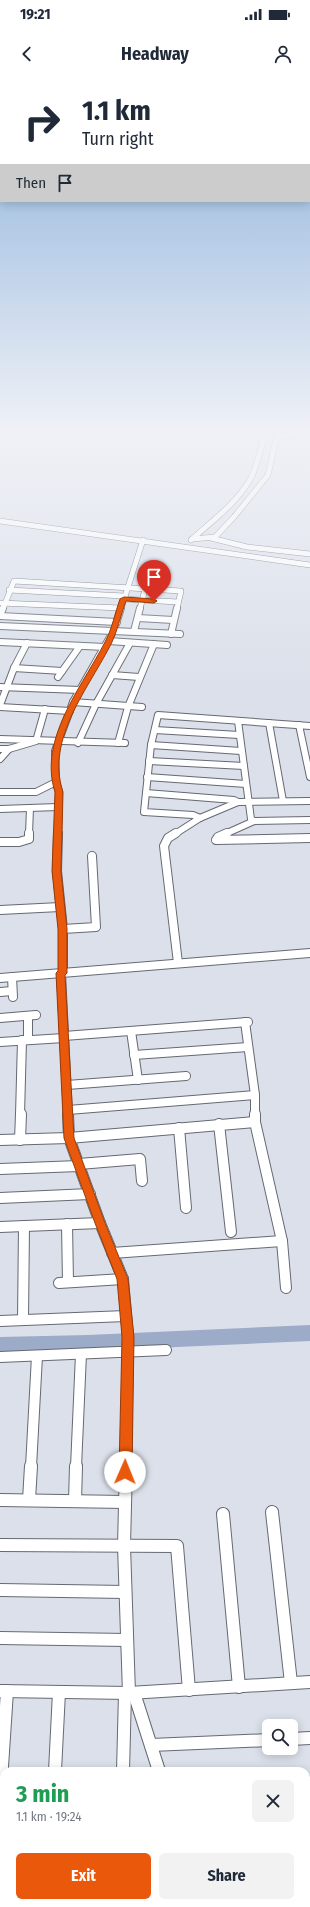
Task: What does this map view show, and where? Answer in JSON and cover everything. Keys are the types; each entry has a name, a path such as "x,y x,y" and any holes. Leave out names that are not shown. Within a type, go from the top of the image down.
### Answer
{"street":[{"path":"182,546 219,514"},
{"path":"211,538 215,536 236,514"},
{"path":"0,521 310,565"},
{"path":"192,539 211,538 243,546 310,554"},
{"path":"123,1767 129,1693 124,1546 128,1345 123,1279 100,1223 69,1138 62,973 63,929 57,871 59,792 56,782 54,757 73,702 114,630 142,540"},
{"path":"117,622 0,616 2,603 14,581 181,590 171,634"},
{"path":"104,595 106,586"},
{"path":"134,631 145,589"},
{"path":"9,590 104,595 142,600 178,602"},
{"path":"68,620 80,594"},
{"path":"2,603 121,608"},
{"path":"138,618 174,620"},
{"path":"90,630 94,621"},
{"path":"0,626 180,634"},
{"path":"0,642 80,646 130,643 167,645"},
{"path":"26,643 3,687 0,706 70,711"},
{"path":"78,743 96,704 130,643"},
{"path":"0,739 78,743 121,743 128,707 154,644"},
{"path":"58,678 80,646"},
{"path":"14,668 62,671"},
{"path":"112,675 140,677"},
{"path":"3,687 80,690"},
{"path":"73,702 142,707"},
{"path":"36,741 45,710"},
{"path":"200,818 193,815 144,812 151,745 158,715 310,726"},
{"path":"238,721 248,802 251,819 254,821"},
{"path":"269,723 283,801"},
{"path":"299,725 310,777"},
{"path":"155,730 239,735"},
{"path":"0,749 9,749 36,741"},
{"path":"151,745 242,751"},
{"path":"0,759 9,749"},
{"path":"149,761 244,766"},
{"path":"147,776 246,784"},
{"path":"0,792 36,792 56,782"},
{"path":"146,793 234,800 238,802 310,801"},
{"path":"178,963 164,846 168,838 200,818 238,802"},
{"path":"0,809 58,807"},
{"path":"0,842 19,842 29,838 30,808"},
{"path":"310,820 254,821 218,837 216,840 310,838"},
{"path":"63,929 96,927 92,856"},
{"path":"0,910 60,906"},
{"path":"0,978 310,953"},
{"path":"0,992 12,994 12,978"},
{"path":"0,1018 32,1016 25,1040 20,1140"},
{"path":"0,1042 246,1022 255,1095 254,1122 282,1241 286,1288"},
{"path":"130,1031 138,1080"},
{"path":"134,1055 248,1047"},
{"path":"67,1085 186,1076"},
{"path":"68,1110 255,1095"},
{"path":"0,1140 69,1138 254,1122"},
{"path":"219,1124 231,1232"},
{"path":"179,1128 186,1208"},
{"path":"0,1169 79,1165 140,1159 142,1181"},
{"path":"0,1198 90,1194"},
{"path":"0,1227 100,1223"},
{"path":"67,1224 64,1283 123,1279"},
{"path":"22,1320 24,1226"},
{"path":"112,1253 166,1248 236,1246 282,1241"},
{"path":"0,1322 126,1316"},
{"path":"0,1357 81,1354 128,1345 166,1350"},
{"path":"75,1501 81,1354"},
{"path":"29,1500 37,1356"},
{"path":"0,1500 125,1502"},
{"path":"272,1512 291,1684"},
{"path":"223,1514 239,1686"},
{"path":"0,1544 177,1546 189,1690"},
{"path":"0,1590 125,1592"},
{"path":"0,1638 127,1640"},
{"path":"1,1767 4,1691 129,1693 310,1682"},
{"path":"55,1767 59,1692"},
{"path":"129,1693 151,1745 158,1767"},
{"path":"298,1739 310,1738"},
{"path":"151,1745 262,1740"}],"waterway":[{"path":"0,1345 88,1343 310,1333"}],"route":[{"path":"125,1472 128,1337 123,1279 100,1223 69,1138 61,973 63,973 63,929 57,871 59,792 56,782 54,757 73,702 109,641 124,599 154,601"}]}
